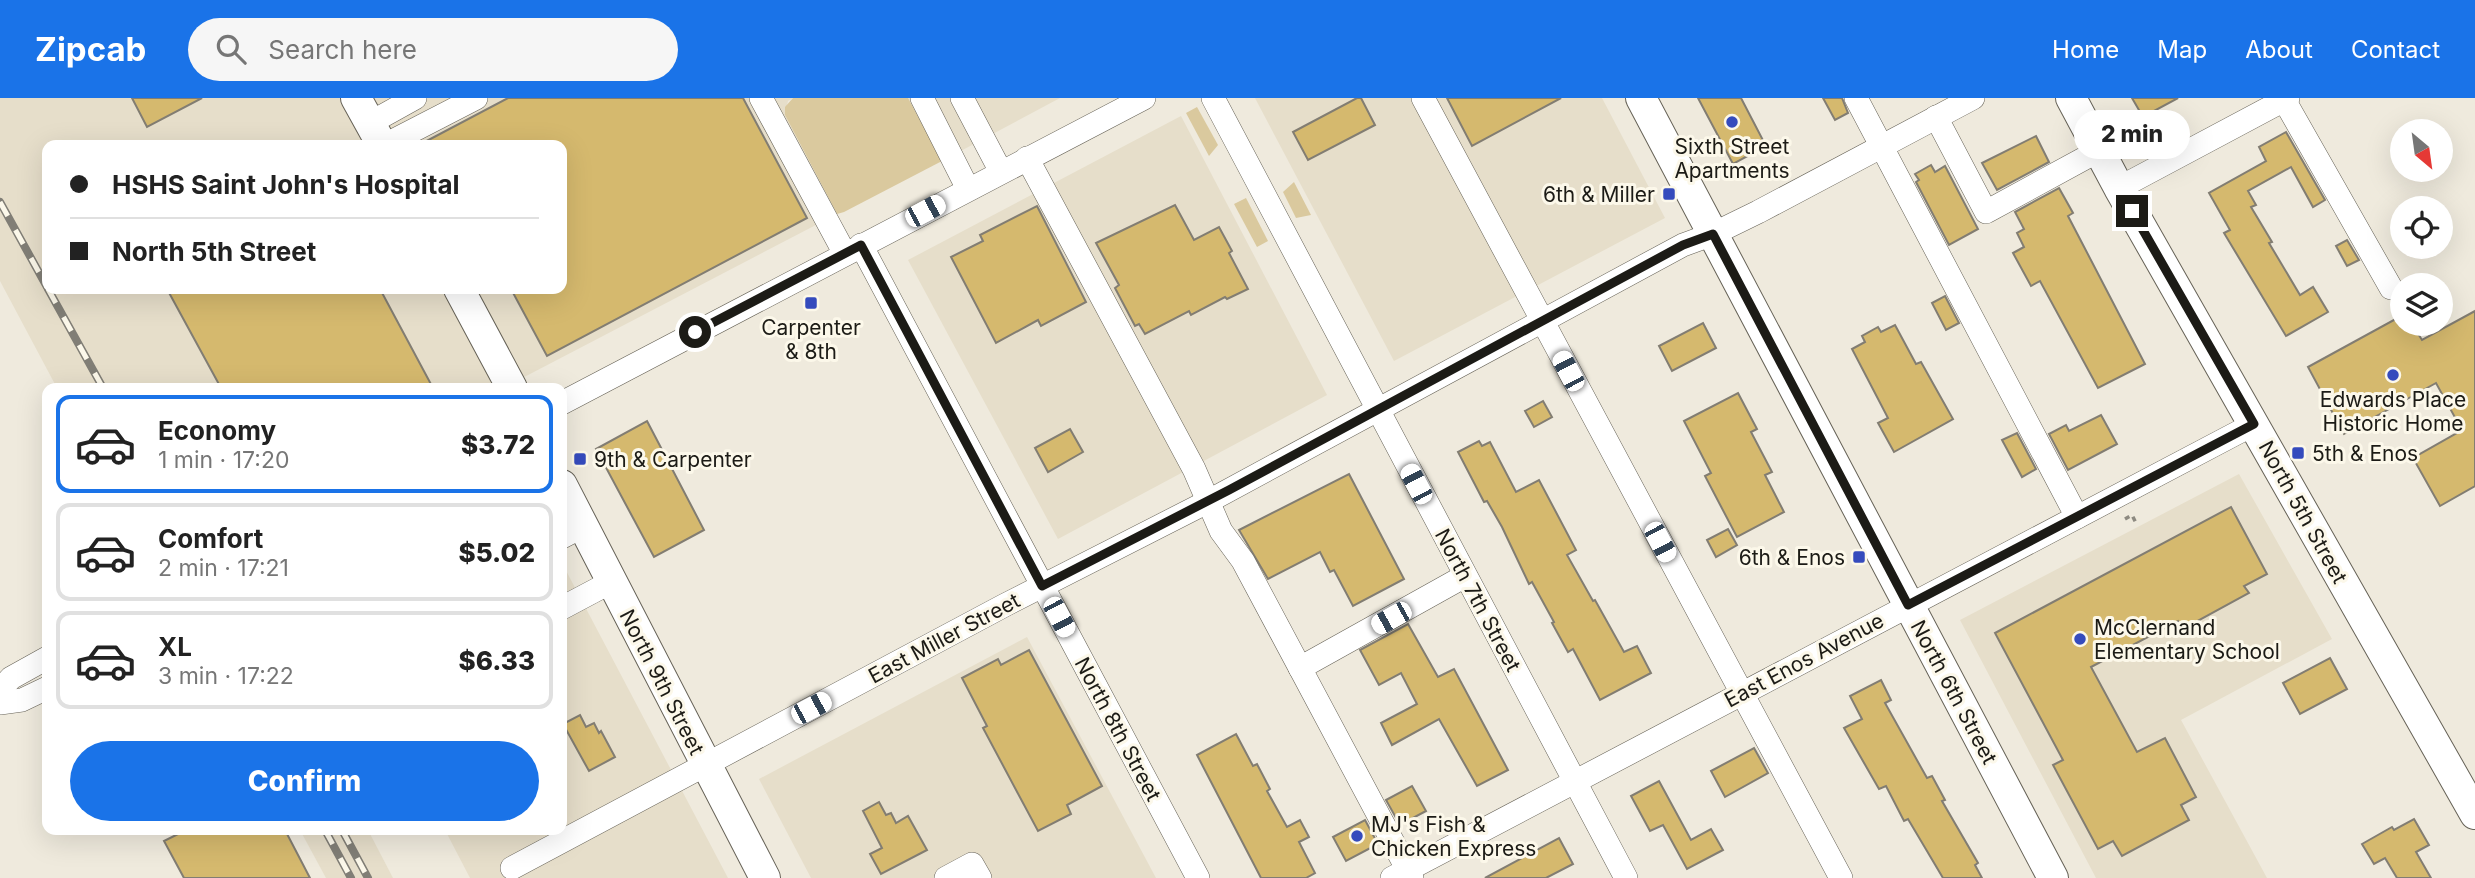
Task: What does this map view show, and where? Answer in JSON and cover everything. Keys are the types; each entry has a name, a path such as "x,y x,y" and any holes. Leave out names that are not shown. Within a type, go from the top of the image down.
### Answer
{"main road":[{"name":"North 6th Street","path":"1641,98 2053,878"},
{"name":"North 5th Street","path":"2071,98 2098,151 2254,424 2468,784 2475,814"},
{"path":"462,294 509,383"},
{"name":"North 9th Street","path":"567,508 572,532 611,582 765,878"}],"street":[{"path":"373,128 415,98"},
{"path":"373,128 477,98"},
{"path":"922,98 968,188"},
{"path":"962,98 1001,172"},
{"path":"567,400 1144,98"},
{"name":"North 7th Street","path":"1213,98 1626,878"},
{"path":"1423,98 1841,878"},
{"path":"1856,98 2077,517"},
{"name":"East Miller Street","path":"512,868 1042,586 1207,502 1683,245 1713,234 1973,98"},
{"path":"2119,188 2285,99 2390,286"},
{"name":"North 8th Street","path":"767,100 1042,586 1198,878"},
{"path":"1936,117 1986,212 2098,151"},
{"path":"1027,158 1194,469 1221,531 1243,561 1300,668 1404,875"},
{"name":"East Enos Avenue","path":"1404,875 1574,781 2254,424"},
{"path":"1300,668 1465,576"},
{"path":"567,600 611,582"},
{"path":"0,690 11,678 42,661"},
{"path":"0,703 22,700 42,690"},
{"path":"946,878 972,864 980,878"}],"path":[{"path":"2125,519 2132,515 2136,523"}],"shaded area":[{"path":"0,98 793,98 788,101 785,115 837,214 513,383 54,383 0,281"},
{"path":"793,98 908,98 942,161 837,214 785,115 785,107"},
{"path":"908,98 1060,98 942,161"},
{"path":"1255,98 1602,98 1665,218 1394,361"},
{"path":"1197,107 1218,145 1209,156 1186,113"},
{"path":"1181,116 1327,395 1058,539 908,260"},
{"path":"1294,182 1311,215 1296,218 1283,192"},
{"path":"1246,198 1268,241 1257,247 1234,204"},
{"path":"2239,474 2332,639 2181,720 2267,878 2096,878 1960,620"},
{"path":"567,572 728,878 470,878 448,835 567,835"},
{"path":"1027,637 1156,878 811,878 759,779"},
{"path":"303,835 371,835 393,878 326,878"}],"building":[{"path":"132,98 202,98 147,127"},
{"path":"508,98 743,98 807,218 547,356 514,294 567,294 567,140 428,140"},
{"path":"1361,98 1375,125 1308,160 1293,132"},
{"path":"1447,98 1561,98 1472,146"},
{"name":"Sixth Street Apartments","path":"1698,98 1741,98 1766,146 1733,164"},
{"path":"1823,98 1842,98 1848,113 1835,120"},
{"path":"2132,98 2178,98 2143,117"},
{"path":"2286,132 2325,200 2313,207 2291,167 2248,191 2256,205 2251,207 2300,295 2313,287 2328,312 2286,336 2224,233 2230,230 2209,193 2266,161 2259,147"},
{"path":"2036,136 2049,162 1997,190 1982,163"},
{"path":"1931,165 1935,172 1945,166 1978,229 1949,245 1916,182 1919,180 1915,174"},
{"path":"2059,188 2073,213 2068,216 2145,364 2098,388 2040,281 2031,286 2013,253 2024,247 2017,233 2024,229 2015,212"},
{"path":"1175,205 1194,240 1219,227 1248,289 1227,299 1225,297 1191,315 1189,311 1145,334 1139,324 1135,326 1115,288 1119,285 1096,243"},
{"path":"1037,206 1086,302 1041,326 1038,320 996,343 951,257 983,241 980,235"},
{"path":"2347,240 2359,260 2347,266 2336,246"},
{"path":"170,294 383,294 430,383 218,383"},
{"path":"1945,296 1959,323 1946,330 1932,303"},
{"name":"Edwards Place Historic Home","path":"2475,311 2475,486 2440,506 2413,458 2462,430 2436,383 2344,434 2308,367 2390,322 2390,336 2420,336 2422,340 2429,336 2453,336 2453,323"},
{"path":"1703,323 1716,348 1672,371 1659,346"},
{"path":"1895,325 1916,364 1921,362 1953,419 1894,452 1878,423 1888,418 1852,349 1865,342 1862,336 1878,327 1881,332"},
{"path":"1738,393 1757,429 1751,432 1772,472 1765,475 1784,512 1737,537 1705,476 1711,473 1684,421"},
{"path":"1543,401 1552,417 1534,427 1525,411"},
{"path":"2101,415 2117,444 2068,470 2049,434 2066,425 2069,431"},
{"path":"647,421 704,530 654,557 596,449"},
{"path":"1070,429 1083,452 1048,472 1035,448"},
{"path":"2017,433 2036,469 2022,477 2002,440"},
{"path":"1479,441 1482,446 1490,442 1516,492 1539,480 1576,550 1567,555 1593,601 1595,600 1624,652 1637,646 1651,673 1600,700 1573,649 1568,652 1532,582 1529,584 1502,527 1487,501 1484,502 1458,452"},
{"path":"1349,474 1404,579 1353,606 1334,570 1330,572 1320,552 1268,579 1239,530"},
{"path":"2231,507 2267,574 2244,586 2249,593 2183,629 2178,621 2091,667 2137,752 2165,738 2196,797 2181,805 2189,820 2122,856 2113,841 2098,849 2053,765 2063,760 1995,633"},
{"path":"1728,529 1737,545 1716,557 1707,540"},
{"path":"1408,624 1438,677 1454,669 1508,770 1477,786 1439,719 1392,745 1381,723 1417,704 1401,673 1379,685 1360,650"},
{"path":"1029,650 1102,786 1067,805 1071,814 1038,831 983,728 987,726 962,678 998,659 1001,665"},
{"path":"2330,658 2347,689 2300,714 2283,683"},
{"path":"1881,680 1891,700 1885,703 1927,778 1932,776 1945,800 1942,801 1978,863 1975,865 1982,878 1943,878 1908,819 1904,821 1886,786 1879,789 1844,728 1862,719 1850,696"},
{"path":"580,715 586,727 594,723 615,757 589,771 567,731 567,722"},
{"path":"1236,734 1253,766 1257,764 1270,789 1267,791 1287,827 1300,820 1309,837 1299,842 1315,873 1306,878 1261,878 1197,755"},
{"path":"1754,748 1768,773 1725,797 1711,771"},
{"path":"1659,781 1691,840 1711,829 1723,850 1687,869 1663,825 1650,831 1631,796"},
{"path":"1412,786 1426,811 1400,825 1386,800"},
{"path":"879,802 886,815 891,813 896,823 908,816 927,850 881,874 870,854 882,848 863,811"},
{"path":"2414,819 2429,845 2416,852 2431,878 2397,878 2385,858 2374,864 2362,844 2392,827 2394,830"},
{"path":"1365,820 1378,844 1346,861 1333,837"},
{"path":"176,835 288,835 310,878 184,878 164,841"},
{"path":"1559,838 1573,864 1546,878 1485,878"}],"railway":[{"path":"0,202 42,278"},
{"path":"51,294 100,383"},
{"path":"328,835 351,878"},
{"path":"345,835 368,878"}],"place":[{"name":"Sixth Street Apartments","path":"1732,122"},
{"name":"6th & Miller","path":"1669,194"},
{"name":"Carpenter & 8th","path":"811,303"},
{"name":"Edwards Place Historic Home","path":"2393,375"},
{"name":"5th & Enos","path":"2298,453"},
{"name":"9th & Carpenter","path":"580,459"},
{"name":"6th & Enos","path":"1859,557"},
{"name":"McClernand Elementary School","path":"2080,639"},
{"name":"MJ's Fish & Chicken Express","path":"1357,836"}],"route":[{"path":"695,332 861,245 1042,586 1229,490 1683,245 1713,234 1908,605 2254,424 2132,211"}]}
